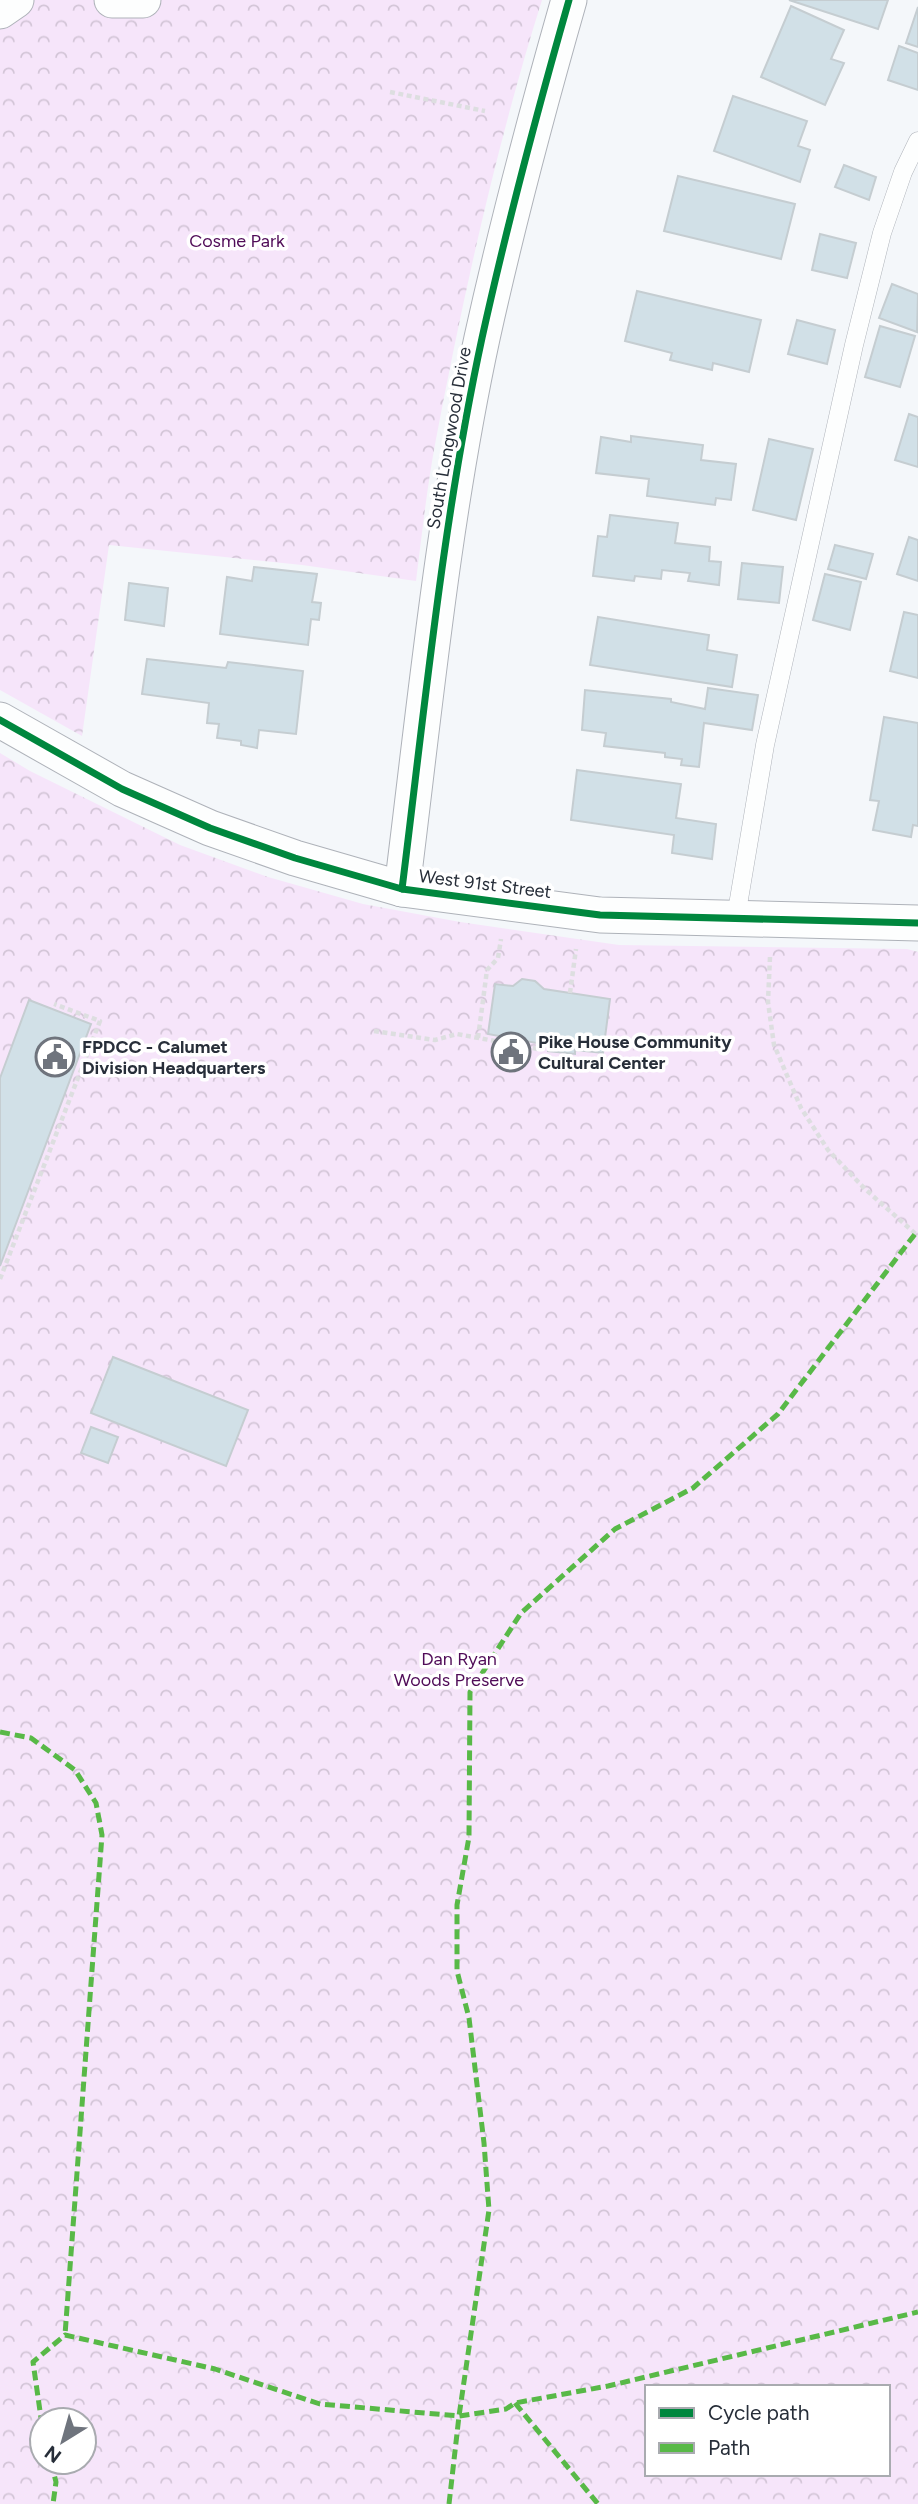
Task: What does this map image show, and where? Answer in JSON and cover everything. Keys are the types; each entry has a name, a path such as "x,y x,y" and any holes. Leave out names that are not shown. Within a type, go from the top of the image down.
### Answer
{"street":[{"path":"0,11 16,0"},
{"path":"112,0 143,0"},
{"name":"South Longwood Drive","path":"402,889 449,524 482,340 531,134 569,0"},
{"name":"West 91st Street","path":"0,720 122,789 209,828 295,858 402,889 600,915 918,923"}],"lane":[{"path":"736,917 765,745 854,345 882,233 903,173 918,141"}],"path":[{"path":"390,92 485,111"},
{"path":"478,1038 487,970 498,958 507,902"},
{"path":"770,964 768,1002 774,1045 801,1108 828,1150 865,1189 918,1236"},
{"path":"0,1279 100,1021 54,1004"},
{"path":"374,1031 435,1040 457,1034 538,1049"}],"green space":[{"name":"Cosme Park","path":"0,0 542,0 510,108 470,273 433,457 416,581 302,565 109,545 82,736 0,690"},
{"name":"Dan Ryan Woods Preserve","path":"0,753 30,771 180,845 268,877 363,904 460,922 619,945 907,949 918,952 918,2504 0,2504"}],"building":[{"path":"789,0 888,0 878,29"},
{"path":"791,6 844,30 831,59 844,63 825,105 761,77"},
{"path":"918,7 918,47 906,43"},
{"path":"899,46 918,53 918,90 888,80"},
{"path":"733,96 807,121 798,146 810,150 800,182 714,151"},
{"path":"844,165 876,177 869,200 835,187"},
{"path":"678,176 795,204 781,259 664,231"},
{"path":"820,234 856,243 847,278 812,270"},
{"path":"892,284 918,294 917,332 879,318"},
{"path":"637,291 761,320 749,372 713,363 712,370 670,360 672,353 625,341"},
{"path":"797,320 835,330 827,364 788,354"},
{"path":"880,326 915,336 900,387 865,377"},
{"path":"909,414 918,417 918,467 895,460"},
{"path":"631,436 703,445 701,460 736,464 731,500 716,498 715,505 647,496 649,479 596,473 601,437 631,442"},
{"path":"769,439 813,449 796,520 753,510"},
{"path":"610,515 678,523 675,543 710,547 709,561 721,562 719,585 688,581 690,573 662,570 661,579 635,576 634,581 593,576 598,536 607,537"},
{"path":"909,537 918,540 918,581 897,574"},
{"path":"835,545 873,554 866,579 828,569"},
{"path":"742,563 783,567 779,603 738,599"},
{"path":"254,567 317,574 312,602 321,603 319,620 311,619 308,645 220,634 227,577 252,581"},
{"path":"825,574 861,582 850,630 813,620"},
{"path":"129,583 168,588 164,626 125,620"},
{"path":"904,612 918,615 918,678 890,671"},
{"path":"598,617 709,635 707,650 737,655 732,687 590,665"},
{"path":"147,659 226,668 228,662 303,671 296,734 259,730 257,748 241,745 241,741 217,738 219,724 207,723 209,703 142,694"},
{"path":"708,688 758,695 752,730 704,723 699,767 681,765 682,759 665,757 665,753 604,746 606,733 582,730 585,690 671,699 671,702 705,709"},
{"path":"884,717 918,723 918,826 913,825 911,837 873,830 879,801 870,800"},
{"path":"577,770 681,784 676,818 716,824 712,859 672,853 674,835 571,820"},
{"path":"522,979 535,981 544,989 610,999 603,1053 548,1051 548,1045 488,1034 495,984 513,986"},
{"path":"29,1000 91,1024 0,1266 0,1078"},
{"path":"113,1357 248,1410 226,1466 91,1413"},
{"path":"91,1427 118,1437 108,1463 81,1453"}],"marked path":[{"path":"449,2504 489,2210 469,2018 457,1971 457,1905 469,1837 470,1692 521,1613 615,1529 693,1488 778,1414 915,1234"},
{"path":"0,1732 31,1738 75,1770 96,1803 102,1835 65,2335"},
{"path":"39,2406 33,2362 65,2335 215,2369 320,2404 459,2416 506,2409 515,2403 608,2386 918,2312"},
{"path":"515,2403 598,2504"},
{"path":"53,2504 54,2476"}],"cycle path":[{"path":"402,889 436,612 468,406 512,211 569,0"},
{"path":"0,720 122,789 210,828 295,858 402,889 600,915 918,923"}],"place":[{"name":"Pike House Community Cultural Center","path":"511,1052"},
{"name":"FPDCC - Calumet Division Headquarters","path":"55,1057"}]}
